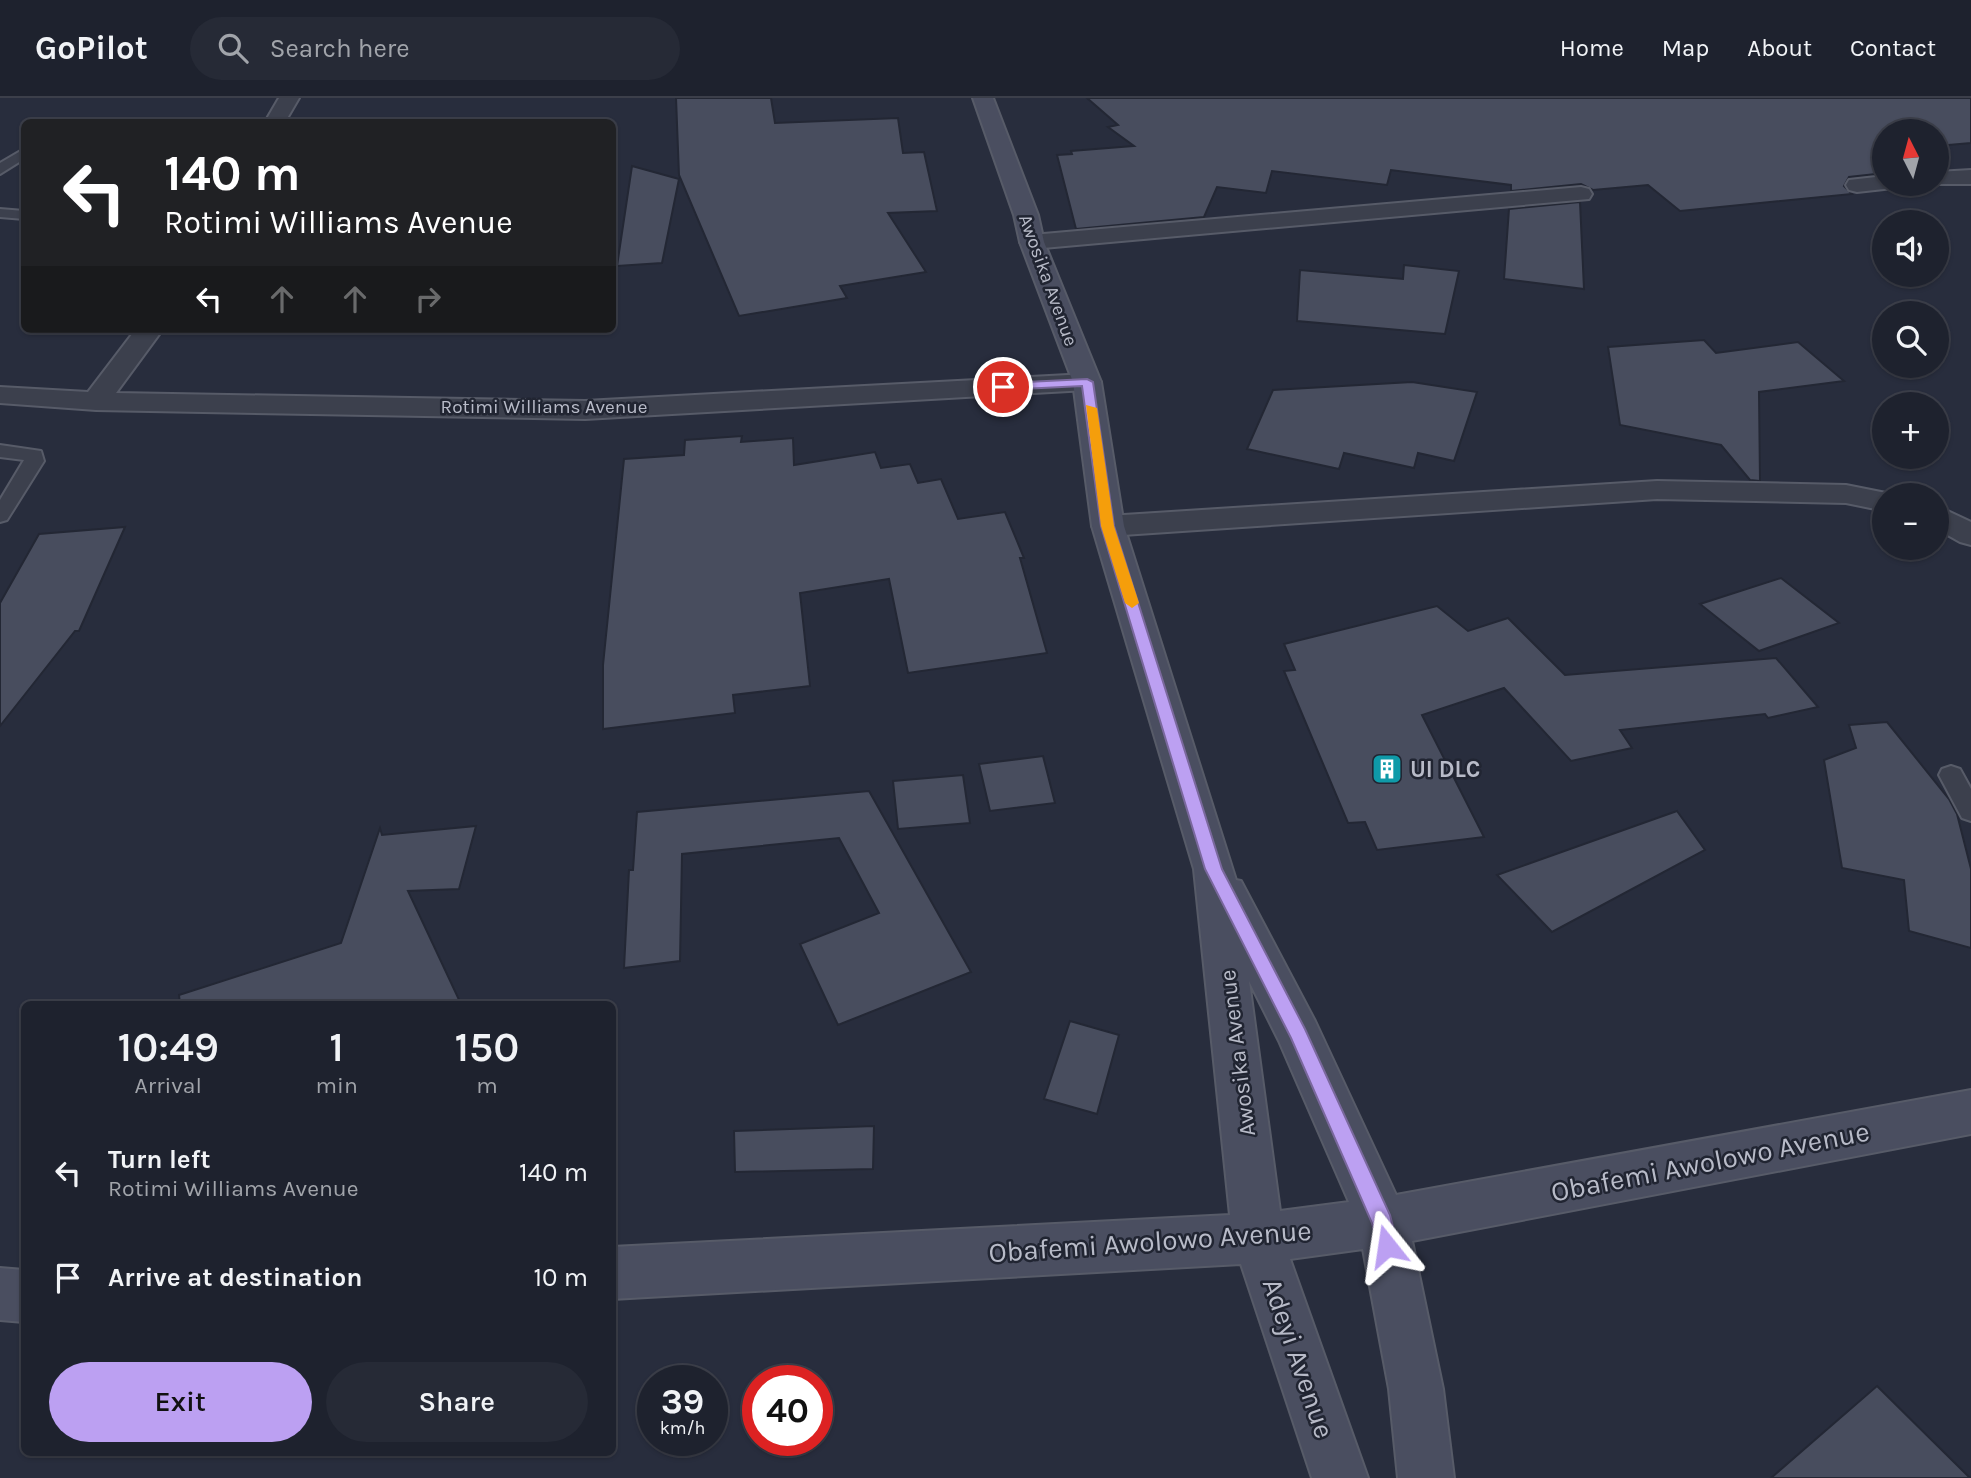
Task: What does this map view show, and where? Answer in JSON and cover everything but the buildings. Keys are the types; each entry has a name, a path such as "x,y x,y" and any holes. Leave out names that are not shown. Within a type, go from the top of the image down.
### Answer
{"street":[{"path":"277,119 289,98"},
{"name":"Awosika Avenue","path":"983,98 1026,215 1032,242 1087,382 1108,526 1214,869 1299,1035 1382,1222"},
{"path":"1950,178 1971,177"},
{"path":"1857,185 1872,184"},
{"path":"1032,242 1581,194"},
{"path":"96,401 147,333"},
{"name":"Rotimi Williams Avenue","path":"0,394 96,401 585,410 1087,382"},
{"path":"1108,526 1657,490 1811,492 1846,494 1872,499"},
{"path":"1949,523 1971,535"},
{"name":"Awosika Avenue","path":"1214,869 1258,1238"},
{"name":"Obafemi Awolowo Avenue","path":"616,1273 1258,1238 1382,1222 1971,1112"},
{"path":"1382,1222 1416,1389 1426,1478"},
{"name":"Adeyi Avenue","path":"1258,1238 1340,1478"},
{"path":"0,1294 21,1296"}],"lane":[{"path":"0,170 21,155"},
{"path":"0,213 21,215"},
{"path":"0,451 34,454 34,461 0,516"},
{"path":"1951,775 1971,811"}],"slow traffic":[{"path":"1091,408 1108,526 1132,603"}],"place":[{"name":"UI DLC","path":"1387,769"}],"route":[{"path":"1003,387 1087,382 1108,526 1214,869 1299,1035 1382,1222 1387,1246"}]}
